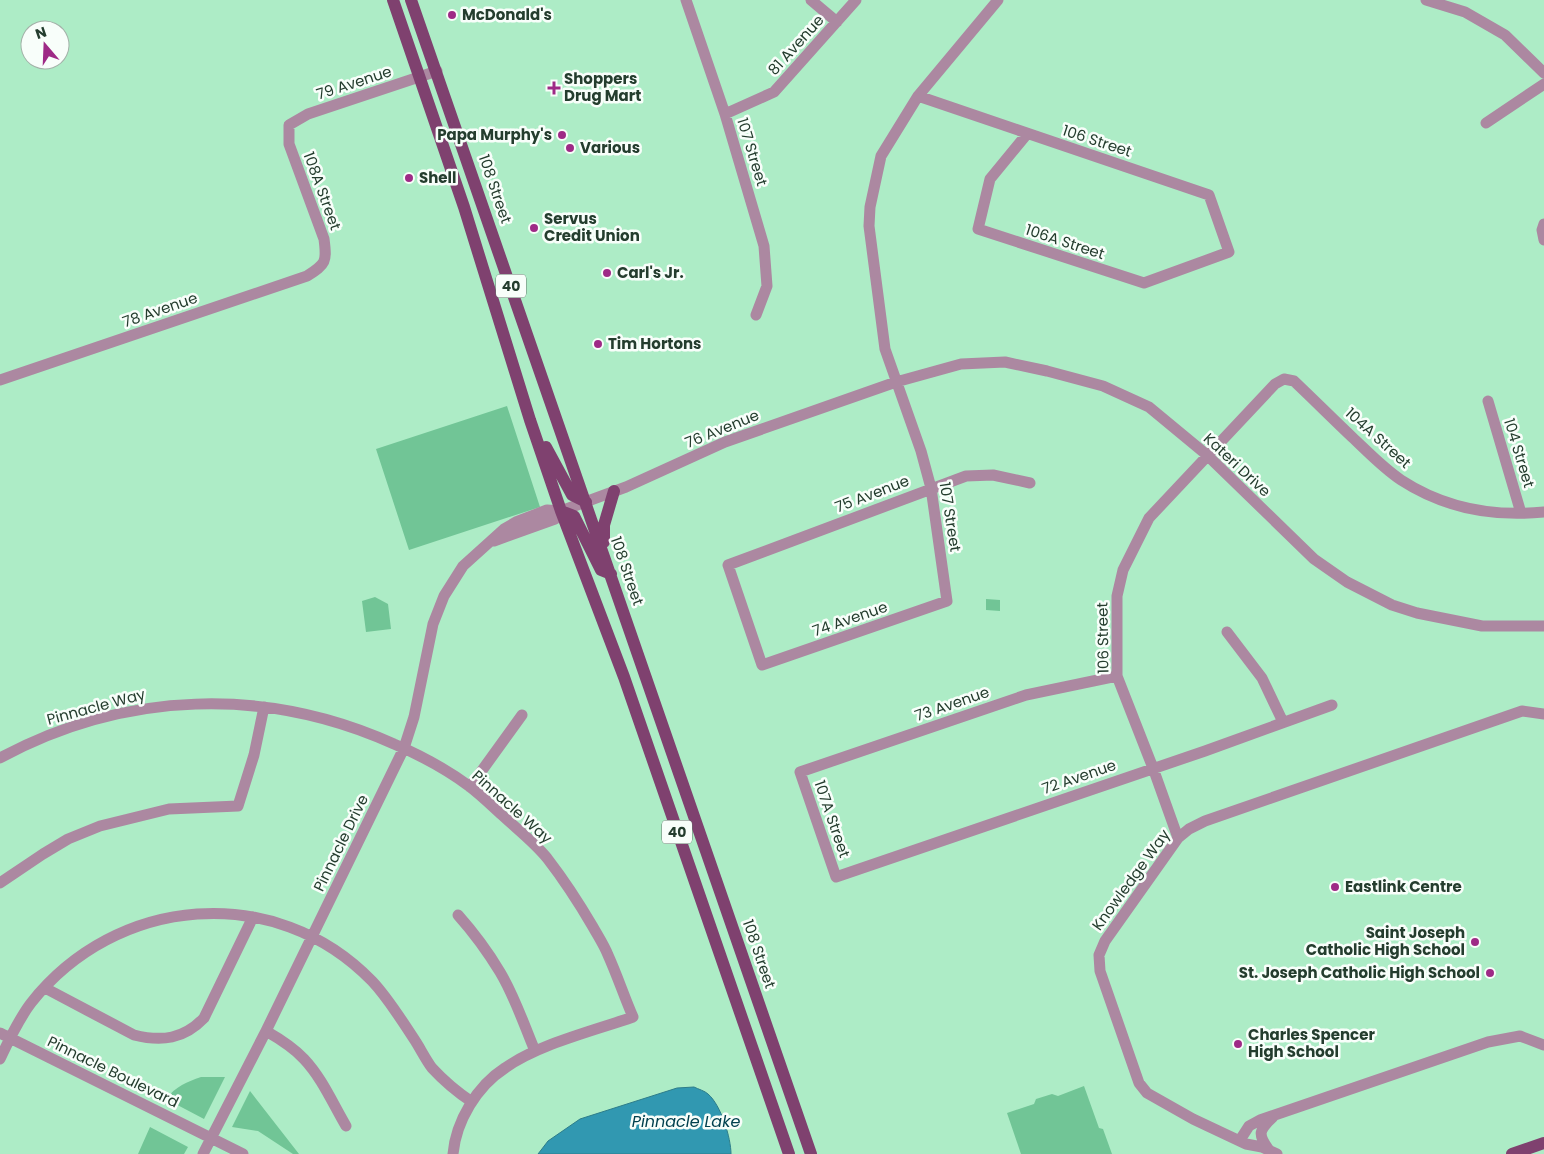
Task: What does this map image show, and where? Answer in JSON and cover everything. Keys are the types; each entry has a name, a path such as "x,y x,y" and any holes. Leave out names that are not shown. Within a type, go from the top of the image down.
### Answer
{"main road":[{"name":"40","path":"393,0 464,207 523,397 561,511 624,677 789,1154"},
{"name":"108 Street","path":"411,0 811,1154"},
{"path":"523,397 548,453 572,495 586,502"},
{"path":"611,574 603,538 604,525 614,491"},
{"path":"561,511 574,516 601,570 611,574"},
{"path":"1512,1154 1544,1143"}],"street":[{"name":"107 Street","path":"686,0 725,114 764,246 767,286 756,315"},
{"path":"811,0 837,22"},
{"name":"81 Avenue","path":"725,114 774,92 856,0"},
{"name":"107 Street","path":"947,601 931,488 921,451 885,349 869,226 870,207 881,156 918,96 998,0"},
{"path":"1426,0 1439,2 1465,12 1505,35 1544,73"},
{"name":"79 Avenue","path":"289,130 289,125 308,114 437,71"},
{"path":"1486,122 1544,84"},
{"name":"106 Street","path":"918,96 1209,195 1229,252 1144,283"},
{"name":"108A Street","path":"289,130 289,144 324,239 326,256 324,261"},
{"name":"106A Street","path":"1026,134 990,179 978,229 1144,283"},
{"path":"1544,224 1542,236 1544,240"},
{"name":"78 Avenue","path":"0,380 307,276 321,268 324,261"},
{"name":"Kateri Drive","path":"896,382 961,364 1005,362 1103,386 1149,407 1207,455 1314,559 1346,582 1392,605 1417,613 1482,626 1544,626"},
{"name":"104A Street","path":"1207,455 1275,384 1284,379 1294,381 1368,453 1401,480 1436,498 1461,507 1487,512 1521,514"},
{"name":"76 Avenue","path":"561,511 614,491 725,442 896,382"},
{"name":"104 Street","path":"1488,401 1521,514"},
{"name":"106 Street","path":"1178,838 1117,676 1117,596 1123,570 1149,518 1207,455"},
{"name":"75 Avenue","path":"762,665 728,564 966,476 992,475 1030,483"},
{"name":"Pinnacle Drive","path":"204,1154 411,732 429,639 438,608 449,586 463,566 488,543 554,519 561,511"},
{"path":"1521,514 1544,512"},
{"name":"74 Avenue","path":"762,665 947,601"},
{"path":"1227,632 1262,678 1282,722"},
{"name":"73 Avenue","path":"800,772 1026,695 1117,676"},
{"name":"Pinnacle Way","path":"0,758 44,736 65,728 124,712 198,704 264,707 324,718 362,730 421,756 470,787 546,858 576,899 607,953 633,1017 535,1051"},
{"name":"72 Avenue","path":"836,876 1332,705"},
{"path":"0,883 68,839 100,826 169,809 238,806 254,755 264,707"},
{"name":"Knowledge Way","path":"1268,1153 1194,1119 1147,1093 1139,1083 1100,971 1099,955 1105,941 1178,838 1188,829 1205,821 1505,717 1522,712 1544,714"},
{"path":"470,787 522,715"},
{"name":"107A Street","path":"800,772 836,876"},
{"path":"0,1059 5,1036 45,988 82,954 98,944 136,927 160,919 186,914 224,914 253,917 291,926 312,936 348,960 372,981 393,1006 431,1067 454,1090 472,1102"},
{"path":"453,1154 460,1126 472,1102 484,1086 504,1068 535,1051 516,1002 501,973 475,935 458,915"},
{"path":"45,988 134,1035 151,1040 167,1039 195,1028 204,1018 253,917"},
{"path":"266,1031 282,1040 304,1059 313,1070 346,1126"},
{"name":"Pinnacle Boulevard","path":"5,1036 243,1154"},
{"path":"1243,1142 1249,1126 1276,1114 1488,1042 1520,1036 1544,1045"},
{"name":"Knowledge Way","path":"1268,1153 1262,1140 1261,1130 1276,1114"}],"green space":[{"path":"507,406 540,507 409,550 376,449"},
{"path":"375,597 388,604 391,629 366,632 362,601"},
{"path":"986,599 1000,600 1000,611 986,610"},
{"path":"201,1077 225,1077 204,1119 166,1099 178,1088"},
{"path":"1084,1086 1099,1128 1103,1129 1112,1154 1021,1154 1007,1113 1034,1104 1036,1099 1052,1094 1058,1096"},
{"path":"250,1091 299,1154 293,1154 258,1131 232,1127"},
{"path":"150,1127 188,1147 184,1154 138,1154"}],"water":[{"name":"Pinnacle Lake","path":"694,1087 707,1093 717,1106 727,1131 731,1154 538,1154 548,1141 580,1119 677,1088"}],"place":[{"name":"McDonald's","path":"452,15"},
{"name":"Shoppers Drug Mart","path":"554,88"},
{"name":"Papa Murphy's","path":"562,135"},
{"name":"Various","path":"570,148"},
{"name":"Shell","path":"409,178"},
{"name":"Servus Credit Union","path":"534,228"},
{"name":"Carl's Jr.","path":"607,273"},
{"name":"Tim Hortons","path":"598,344"},
{"name":"Eastlink Centre","path":"1335,887"},
{"name":"Saint Joseph Catholic High School","path":"1475,942"},
{"name":"St. Joseph Catholic High School","path":"1490,973"},
{"name":"Charles Spencer High School","path":"1238,1044"}]}
